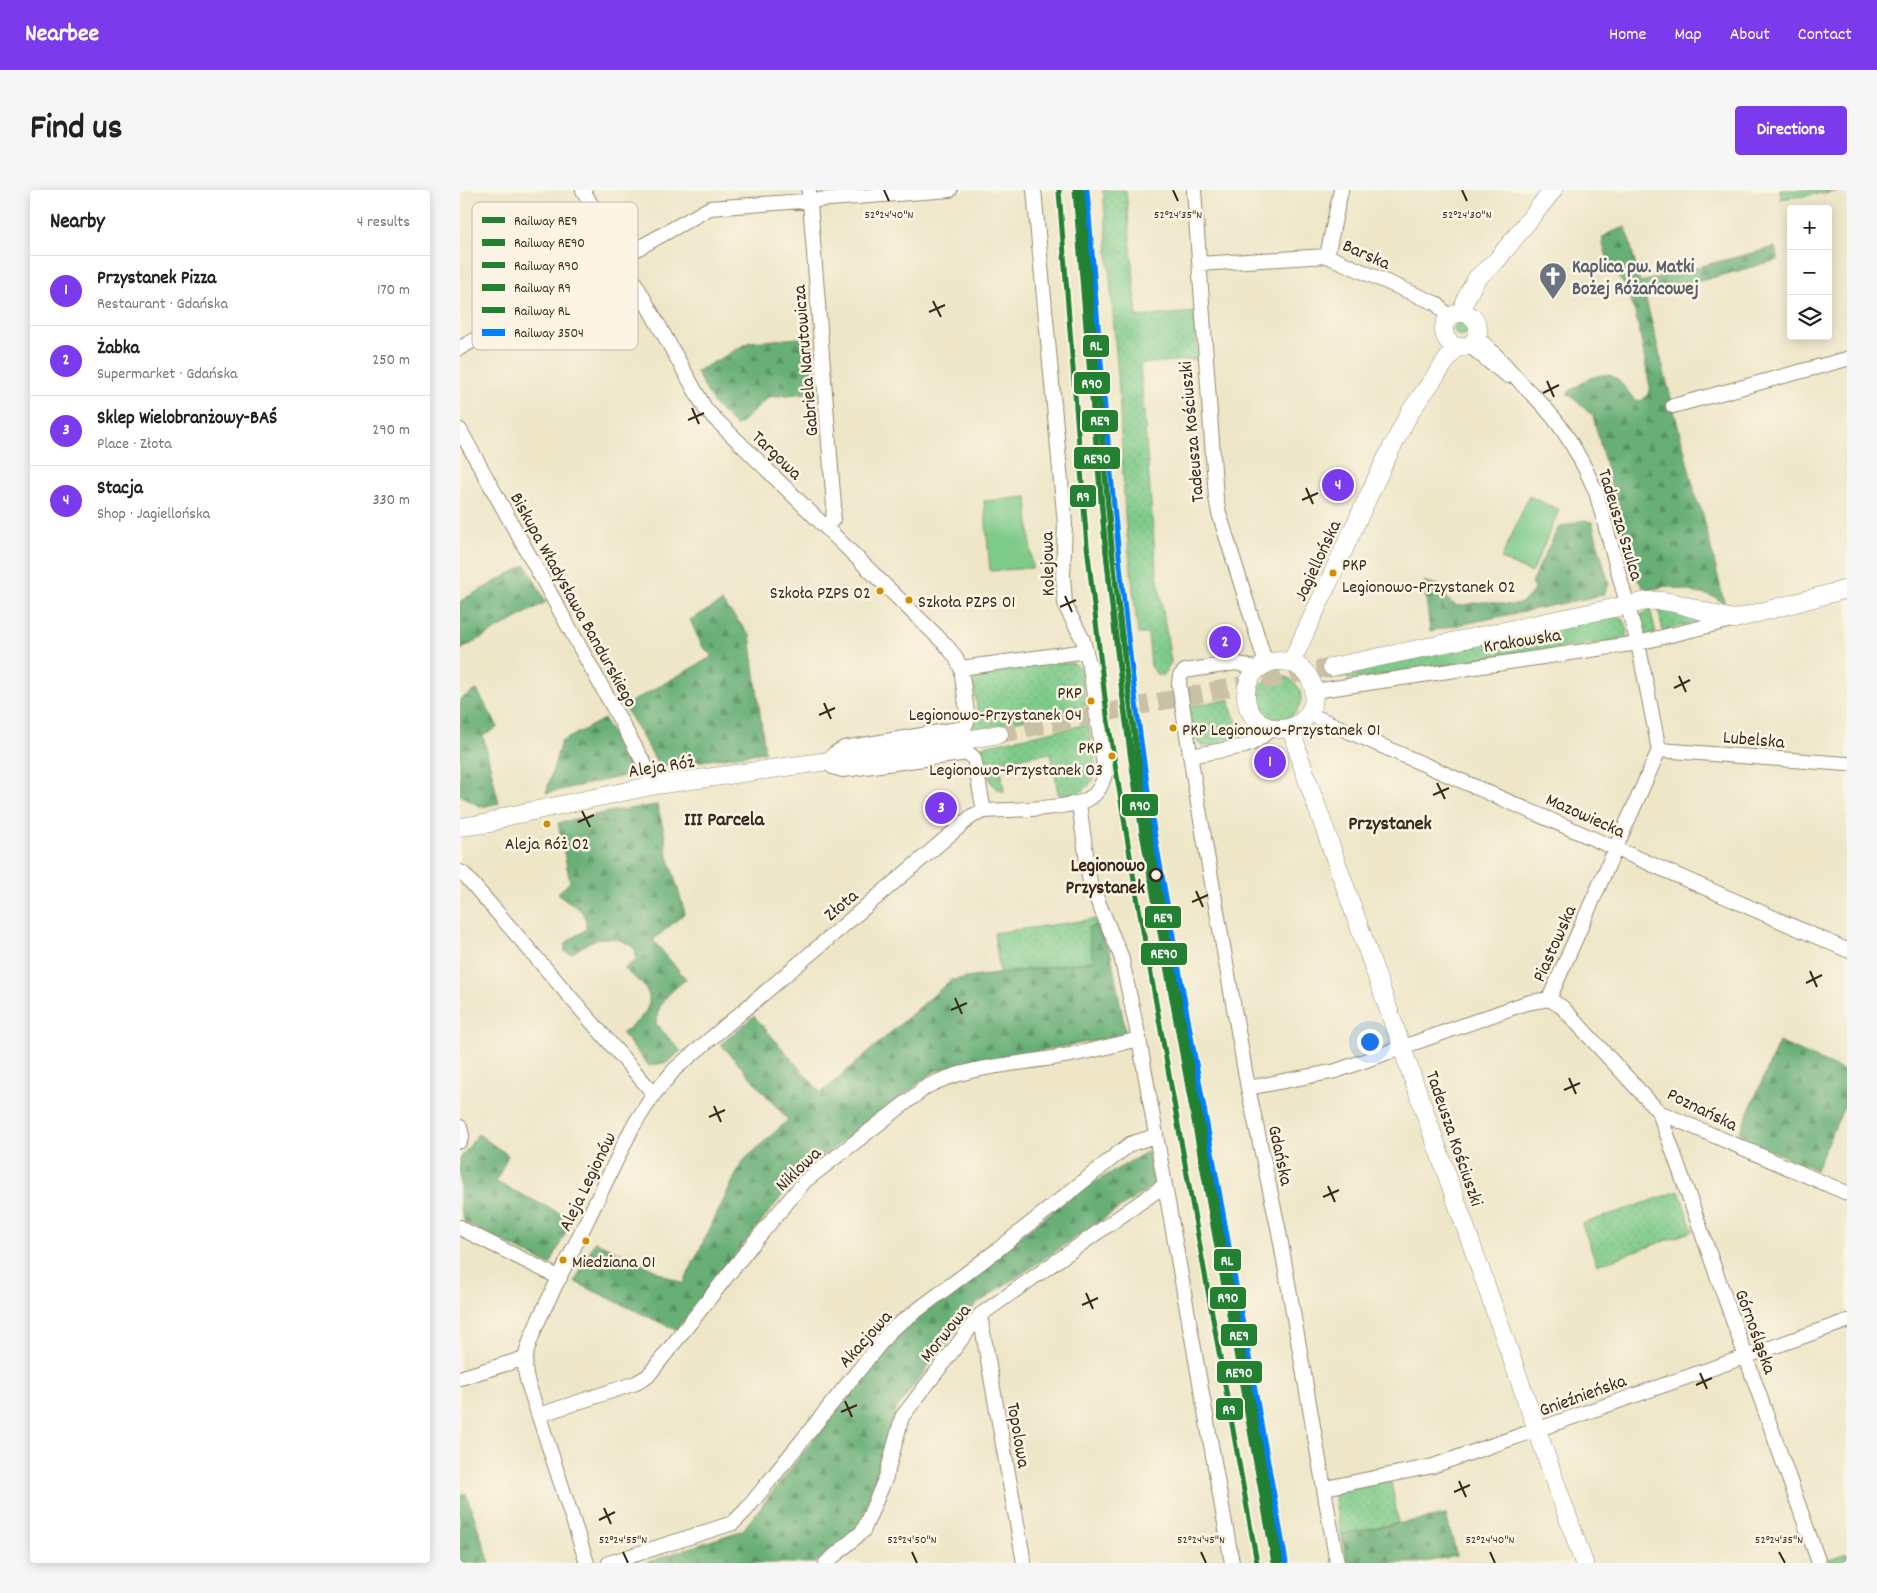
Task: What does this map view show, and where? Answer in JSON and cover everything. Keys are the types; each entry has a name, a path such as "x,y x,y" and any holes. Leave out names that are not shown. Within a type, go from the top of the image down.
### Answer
{"street":[{"name":"Targowa","path":"583,190 590,202"},
{"path":"638,248 710,208 810,195 950,190"},
{"name":"Kolejowa","path":"1034,190 1065,524 1064,596 1066,609 1083,640 1086,651 1091,673 1105,774 1103,784 1096,794 1079,804"},
{"name":"Tadeusza Kościuszki","path":"1194,190 1217,504 1262,667"},
{"path":"1327,256 1341,190"},
{"path":"1460,316 1477,326 1462,342 1444,330 1460,316 1468,294 1477,278 1497,260 1553,190"},
{"name":"Gabriela Narutowicza","path":"810,195 834,506 833,519 826,528"},
{"name":"Barska","path":"1199,264 1327,256 1438,304 1460,316"},
{"name":"Targowa","path":"638,288 706,410 945,644 955,656 961,668 968,720"},
{"path":"460,348 472,341"},
{"name":"Tadeusza Szulca","path":"1462,342 1524,386 1571,441 1586,470 1598,501 1627,605"},
{"name":"Jagiellońska","path":"1291,663 1383,464 1410,412 1462,342"},
{"path":"1673,406 1847,359"},
{"name":"Biskupa Władysława Bandurskiego","path":"460,430 656,785"},
{"name":"Krakowska","path":"1314,691 1638,643 1847,590"},
{"name":"Krakowska","path":"1332,666 1658,600 1672,601 1718,616 1735,619"},
{"path":"1627,605 1638,643 1659,750"},
{"path":"961,668 1086,651"},
{"path":"1278,661 1291,663 1306,673 1314,691 1314,703 1309,714 1300,723 1281,729 1272,728 1258,722 1250,710 1246,696 1249,681 1262,667 1278,661"},
{"name":"Gdańska","path":"1262,667 1236,662 1185,671 1180,676 1179,684 1248,1088 1279,1232 1337,1563"},
{"name":"Mazowiecka","path":"1309,714 1616,847 1847,950"},
{"name":"Aleja Róż","path":"827,762 844,748 960,730 964,728 968,720"},
{"name":"Tadeusza Kościuszki","path":"1291,727 1300,759 1584,1563"},
{"path":"1190,756 1245,746 1255,742 1272,728"},
{"name":"Aleja Róż","path":"460,827 490,823 504,817 656,785 922,748 994,735"},
{"name":"Lubelska","path":"1659,750 1847,764"},
{"name":"Piastowska","path":"1248,1088 1336,1072 1526,1003 1549,999 1659,750"},
{"name":"Aleja Róż","path":"827,762 843,770 964,754 971,755 974,758 984,811"},
{"path":"1079,804 1090,884 1121,956 1139,1039 1232,1563"},
{"name":"Złota","path":"654,1094 675,1069 972,816 984,811 1079,804"},
{"name":"Aleja Róż","path":"460,815 492,814 504,817"},
{"path":"461,868 654,1094"},
{"name":"Poznańska","path":"1549,999 1562,1007 1659,1112 1847,1193"},
{"name":"Niklowa","path":"539,1415 636,1383 648,1376 805,1181 926,1087 944,1078 966,1073 1064,1056 1139,1039"},
{"name":"Aleja Legionów","path":"586,1563 525,1373 525,1358 528,1345 632,1128 654,1094"},
{"name":"Górnośląska","path":"1659,1112 1819,1563"},
{"path":"460,1127 462,1136 460,1141"},
{"name":"Akacjowa","path":"609,1563 734,1523 891,1330 996,1251 1130,1144 1149,1138 1156,1133"},
{"name":"Morwowa","path":"826,1563 863,1531 886,1477 902,1417 980,1314 1165,1185"},
{"path":"460,1227 462,1230 560,1278"},
{"name":"Topolowa","path":"980,1314 1024,1563"},
{"name":"Gnieźnieńska","path":"1325,1488 1434,1466 1745,1355 1847,1321"},
{"path":"460,1378 525,1358"}],"green space":[{"path":"1103,190 1126,190 1137,317 1194,312 1198,359 1140,364 1156,567 1171,662 1164,675 1157,675 1151,666 1148,634 1138,634 1125,516 1119,390"},
{"path":"1780,190 1846,190 1781,199"},
{"path":"1626,227 1640,282 1775,247 1778,260 1645,296 1725,606 1715,597 1666,586 1646,591 1634,575 1593,416 1567,393 1589,379 1608,375 1617,379 1635,400 1641,401 1648,394 1650,387 1636,316 1628,293 1608,258 1603,243 1603,237"},
{"path":"1461,322 1466,324 1468,329 1466,334 1461,336 1456,334 1454,329 1456,324"},
{"path":"812,337 815,392 768,397 737,427 714,404 696,372 750,342"},
{"path":"1529,496 1559,510 1532,573 1501,559"},
{"path":"1027,497 1032,568 990,571 984,501"},
{"path":"1585,520 1592,522 1609,585 1603,595 1430,631 1424,581 1439,585 1449,601 1457,606 1484,602 1517,604 1522,602 1534,590 1532,581 1558,528"},
{"path":"526,565 546,602 460,650 460,601"},
{"path":"722,602 750,635 765,752 660,767 624,706 713,656 702,646 690,620"},
{"path":"1658,608 1665,608 1702,620 1663,631"},
{"path":"1650,609 1656,633 1648,635 1642,631 1640,620 1642,614"},
{"path":"1613,615 1623,619 1626,624 1627,635 1624,639 1348,680 1347,677 1327,679 1324,677 1325,675"},
{"path":"1058,660 1058,664 1074,664 1081,669 1086,706 962,733 974,715 978,714 973,683 977,677 998,672 997,667"},
{"path":"1275,676 1283,676 1295,682 1301,698 1295,714 1283,720 1275,720 1263,714 1257,702 1257,694 1263,682"},
{"path":"477,690 498,727 483,736 499,803 481,807 460,795 460,699"},
{"path":"1230,699 1235,717 1247,732 1244,739 1232,745 1201,746 1193,738 1187,706"},
{"path":"604,719 629,765 630,772 625,776 546,793 561,742"},
{"path":"1088,724 1095,765 1094,779 1085,789 1076,794 1058,794 1051,753 1000,761 1004,792 993,784 985,762 982,762 978,754 969,749"},
{"path":"657,805 665,835 666,849 685,913 653,940 686,979 665,998 659,1009 656,1024 681,1051 668,1062 649,1066 622,1034 641,1018 648,1005 647,991 641,983 625,970 626,967 636,960 636,951 622,941 604,938 589,942 571,954 565,952 565,944 586,929 586,922 578,908 558,893 570,882 558,823 613,811"},
{"path":"1095,919 1097,925 1088,928 1093,961 1000,973 994,933"},
{"path":"1097,925 1111,955 1126,1035 935,1071 799,1174 676,1330 575,1282 595,1241 683,1284 742,1162 788,1120 721,1044 754,1016 821,1093 951,980 1093,961 1088,928"},
{"path":"1779,1042 1847,1072 1847,1100 1816,1170 1738,1136"},
{"path":"478,1134 508,1155 496,1182 572,1219 550,1265 465,1223 460,1209 460,1159"},
{"path":"1148,1151 1154,1185 975,1305 897,1408 860,1527 816,1563 645,1563 743,1530 896,1333 1073,1195"},
{"path":"1679,1191 1693,1231 1597,1265 1582,1224"},
{"path":"1391,1480 1398,1523 1341,1534 1333,1490"},
{"path":"466,1493 490,1563 460,1563 460,1495"},
{"path":"1446,1515 1457,1556 1418,1563 1347,1563 1341,1534"},
{"path":"1847,1553 1847,1563 1829,1563 1828,1560"}],"tunnel":[{"path":"999,734 1332,667"}],"rail line":[{"name":"RE90","path":"1075,190 1102,512 1130,753 1142,833 1274,1563"},
{"name":"R90","path":"1077,190 1105,544 1125,712 1153,883 1276,1562"},
{"name":"RE9","path":"1081,190 1108,512 1136,752 1148,832 1280,1563"},
{"name":"RL","path":"1084,190 1111,544 1131,711 1159,882 1282,1561"},
{"name":"3504","path":"1087,190 1114,511 1142,751 1154,831 1286,1562"},
{"name":"R9","path":"1059,191 1087,546 1107,715 1135,886 1257,1563"}],"place":[{"name":"Kaplica pw. Matki Bożej Różańcowej","path":"1553,300"},
{"name":"Stacja","path":"1338,485"},
{"name":"PKP Legionowo-Przystanek 02","path":"1333,573"},
{"name":"Szkoła PZPS 02","path":"880,591"},
{"name":"Szkoła PZPS 01","path":"909,600"},
{"name":"Żabka","path":"1225,642"},
{"name":"PKP Legionowo-Przystanek 04","path":"1091,701"},
{"name":"PKP Legionowo-Przystanek 01","path":"1173,728"},
{"name":"PKP Legionowo-Przystanek 03","path":"1112,756"},
{"name":"Przystanek Pizza","path":"1270,762"},
{"name":"Sklep Wielobranżowy-BAŚ","path":"941,808"},
{"name":"Aleja Róż 02","path":"547,824"},
{"name":"Legionowo Przystanek","path":"1156,875"},
{"name":"Miedziana 01","path":"563,1260"}],"district":[{"name":"III Parcela","path":"724,818"},
{"name":"Przystanek","path":"1390,822"}]}
